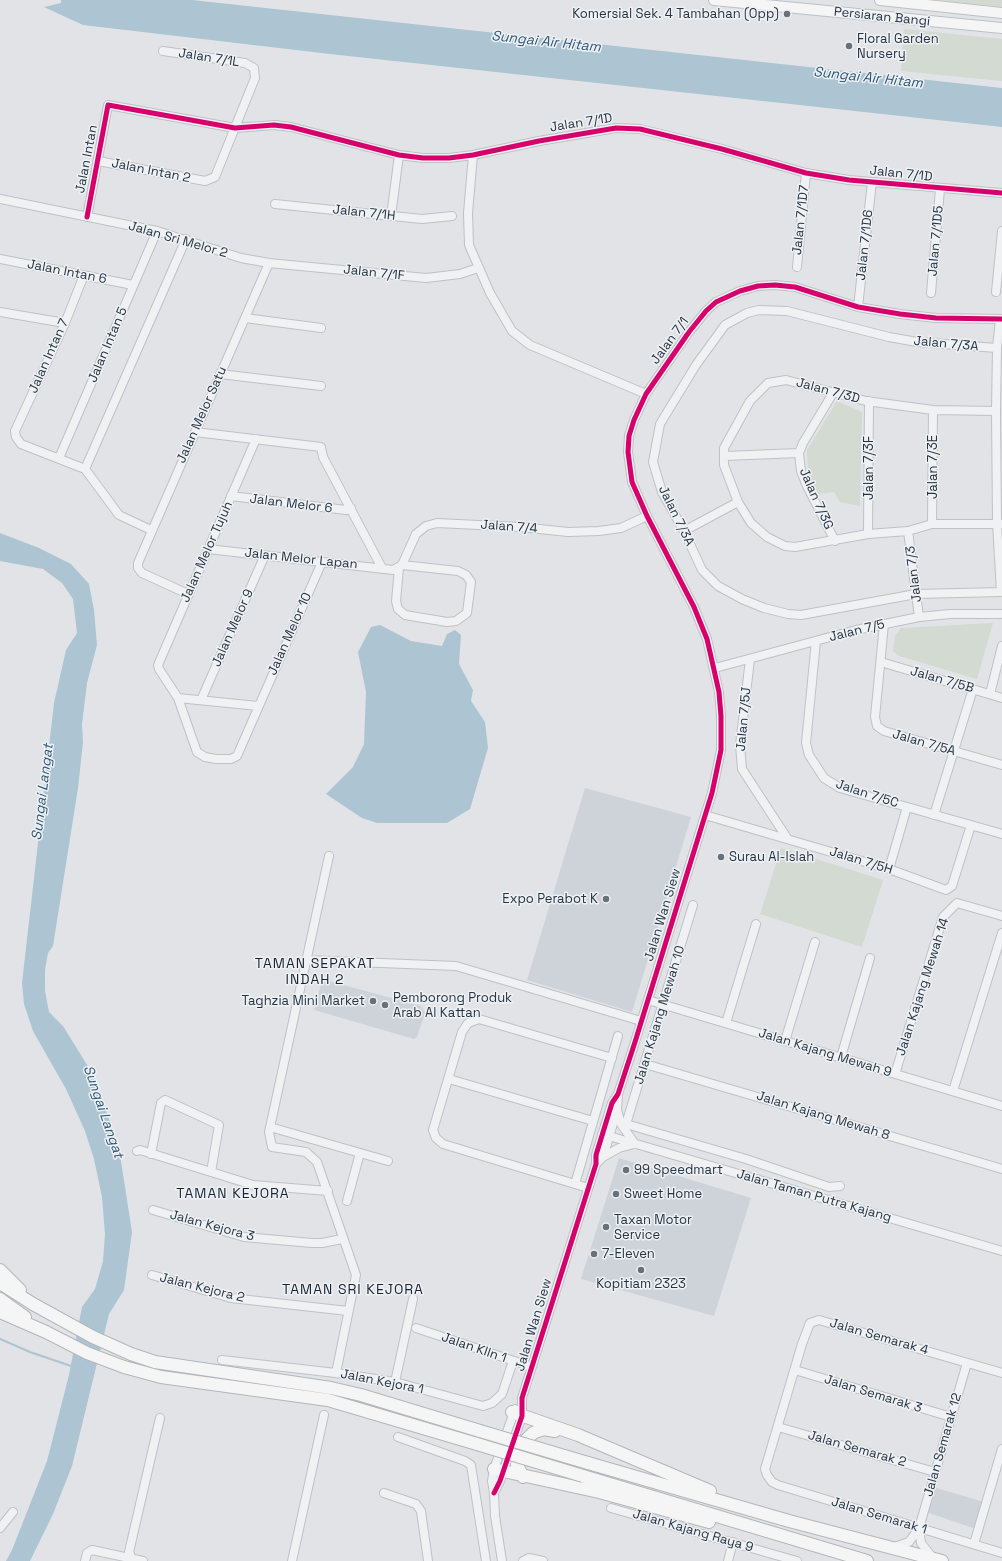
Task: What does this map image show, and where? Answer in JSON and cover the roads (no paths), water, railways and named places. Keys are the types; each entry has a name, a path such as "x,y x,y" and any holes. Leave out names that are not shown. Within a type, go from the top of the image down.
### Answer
{"highway":[{"path":"0,1270 33,1304"},
{"path":"0,1283 33,1304 93,1337 131,1354 155,1362 330,1388 361,1395 789,1521 938,1560"},
{"path":"0,1299 46,1332"},
{"path":"0,1312 46,1332 87,1353 124,1367 162,1377 328,1400 867,1561"},
{"path":"517,1414 578,1435 752,1509"},
{"path":"523,1477 517,1465 518,1455 529,1436 544,1429 578,1435"},
{"path":"498,1470 523,1477 599,1492 722,1526 760,1529"}],"main road":[{"name":"Persiaran Bangi","path":"714,0 1002,28"},
{"name":"Persiaran Bangi","path":"880,0 1002,13"}],"street":[{"name":"Jalan 7/1L","path":"162,50 245,63 254,68 255,78 235,128"},
{"name":"Jalan 7/1D","path":"108,105 235,128 274,125 291,127 399,155 449,158 473,155 539,141 616,128 640,130 722,149 806,173 872,182 1002,194"},
{"name":"Jalan Intan","path":"87,217 108,105"},
{"name":"Jalan Intan 2","path":"98,161 205,181 215,176 235,128"},
{"path":"391,216 399,155"},
{"path":"473,155 468,213 469,245 490,293 512,331 530,345 646,394"},
{"name":"Jalan 7/1D7","path":"796,266 806,173"},
{"name":"Jalan 7/1D6","path":"858,307 872,182"},
{"name":"Jalan 7/1D5","path":"931,293 940,189"},
{"name":"Jalan Sri Melor 2","path":"0,199 157,231 241,258 269,263"},
{"name":"Jalan 7/1H","path":"275,204 422,219 452,216"},
{"name":"Jalan Intan 5","path":"59,458 157,231"},
{"path":"996,292 1002,231"},
{"path":"85,468 186,240"},
{"name":"Jalan Intan 6","path":"0,259 133,285"},
{"name":"Jalan 7/1F","path":"269,263 426,278 460,274 478,268"},
{"name":"Jalan Melor Satu","path":"188,594 142,573 138,568 151,530 269,263"},
{"name":"Jalan Intan 7","path":"59,458 21,444 16,437 15,431 65,323 84,275"},
{"name":"Jalan 7/1","path":"715,668 707,639 694,607 646,516 632,482 628,452 629,436 634,420 646,394 689,332 706,311 716,302 734,293 758,286 775,285 795,288 858,307 936,318 1001,319"},
{"name":"Jalan 7/3A","path":"997,348 917,342 890,337 787,311 759,310 747,313 725,325 696,365 660,424 653,462 662,492 684,531 702,570 718,586 742,599 764,608 788,614 801,615 916,594 1001,592"},
{"path":"0,312 65,323"},
{"path":"245,318 321,328"},
{"path":"1001,319 997,348 996,411 1000,460 1001,592"},
{"path":"220,374 321,386"},
{"name":"Jalan 7/3D","path":"996,411 933,410 869,401 786,380 768,383 750,401 724,448 724,465 738,502 758,531 781,544 795,547 868,534 908,531 932,524 1000,524"},
{"name":"Jalan 7/3G","path":"833,393 803,443 799,453 801,471 807,486 835,541"},
{"name":"Jalan 7/3F","path":"868,534 869,401"},
{"name":"Jalan 7/3E","path":"932,524 933,410"},
{"path":"195,432 321,447 322,457 351,508 382,568"},
{"name":"Jalan Melor Tujuh","path":"178,698 159,669 158,665 256,439"},
{"path":"724,456 799,453"},
{"path":"59,458 85,468 118,515 151,530"},
{"name":"Jalan Melor 6","path":"231,496 346,510 351,508"},
{"path":"684,531 738,502"},
{"name":"Jalan 7/4","path":"398,568 416,534 426,526 437,523 520,527 568,532 599,531 621,528 646,516"},
{"name":"Jalan 7/3","path":"908,531 920,617"},
{"name":"Jalan Melor Lapan","path":"208,549 382,568 398,568 458,571 466,575 471,582 468,613 456,621 447,622 405,615 398,609 396,601 398,568"},
{"name":"Jalan Melor 9","path":"201,700 265,555"},
{"name":"Jalan Melor 10","path":"178,698 197,752 205,757 216,759 231,759 238,754 322,562"},
{"name":"Jalan 7/5","path":"715,668 884,624 920,617 950,614 1002,614"},
{"name":"Jalan 7/5A","path":"884,624 875,717 877,726 884,731 1002,765"},
{"name":"Jalan 7/5C","path":"816,641 806,736 809,755 824,778 840,788 1002,834"},
{"path":"990,694 1002,646"},
{"name":"Jalan 7/5J","path":"750,658 740,745 742,769 787,838"},
{"name":"Jalan 7/5B","path":"881,662 1002,698"},
{"name":"Jalan Wan Siew","path":"502,1561 494,1516 494,1493 498,1470 596,1164 596,1155 617,1110 618,1094 642,1021 717,772 721,750 721,716 715,668"},
{"path":"934,815 973,689"},
{"path":"178,698 258,706"},
{"path":"889,869 907,807"},
{"name":"Jalan 7/5H","path":"705,815 889,869 946,890 952,886 971,825"},
{"path":"329,856 269,1138 272,1147 309,1153 317,1162 328,1191 342,1239 356,1275 336,1373"},
{"name":"Jalan Kajang Mewah 14","path":"895,1074 942,917 957,903 1002,916"},
{"name":"Jalan Kajang Mewah 10","path":"693,905 626,1124 746,1159 830,1187 840,1186"},
{"path":"726,1023 756,924"},
{"path":"953,1091 1002,933"},
{"path":"785,1041 815,942"},
{"path":"840,1057 870,958"},
{"path":"306,960 456,966 642,1021"},
{"name":"Jalan Kajang Mewah 9","path":"648,1000 1002,1106"},
{"path":"588,1188 443,1144 436,1138 433,1130 462,1032 468,1023 479,1019 612,1058"},
{"path":"575,1184 618,1036"},
{"name":"Jalan Kajang Mewah 8","path":"645,1064 1002,1169"},
{"path":"449,1079 594,1121"},
{"name":"Jalan Wan Siew","path":"596,1164 603,1157 612,1103 618,1094"},
{"path":"151,1154 163,1101 166,1100 219,1125 211,1172"},
{"path":"603,1157 620,1148 635,1144 621,1124 617,1110"},
{"path":"270,1128 388,1161"},
{"name":"Jalan Taman Putra Kajang","path":"606,1135 1002,1251"},
{"path":"137,1151 140,1150 253,1185 328,1191"},
{"path":"347,1201 360,1153"},
{"name":"Jalan Kejora 3","path":"153,1210 244,1237 312,1243 322,1243 342,1239"},
{"name":"Jalan Kejora 2","path":"152,1275 231,1298 348,1311"},
{"path":"396,1382 413,1299"},
{"name":"Jalan Semarak 4","path":"765,1469 810,1323 819,1320 1002,1373"},
{"name":"Jalan Klln 1","path":"416,1328 532,1366"},
{"name":"Jalan Kejora 1","path":"222,1360 336,1373 396,1382 483,1406 492,1403 502,1394 513,1361"},
{"name":"Jalan Semarak 12","path":"891,1548 909,1542 919,1528 967,1363"},
{"name":"Jalan Semarak 3","path":"795,1370 951,1417"},
{"path":"292,1561 324,1415"},
{"path":"128,1556 160,1418"},
{"name":"Jalan Semarak 2","path":"778,1427 935,1472"},
{"path":"398,1437 465,1462 471,1466 486,1561"},
{"path":"974,1544 998,1478 1002,1449"},
{"name":"Jalan Semarak 1","path":"765,1469 766,1475 772,1482 778,1485 1002,1553"},
{"path":"384,1493 416,1504 421,1511 428,1561"},
{"name":"Jalan Kajang Raya 9","path":"612,1508 797,1561"},
{"path":"0,1528 12,1512"},
{"path":"919,1528 922,1543 938,1560"},
{"path":"728,1561 733,1542"},
{"path":"85,1561 87,1553 92,1550 128,1556 143,1561"},
{"path":"523,1561 529,1558 543,1561"}],"water":[{"name":"Sungai Air Hitam","path":"61,0 192,0 1002,88 1002,127 330,54 83,25 44,7 61,3"},
{"name":"Sungai Langat","path":"0,533 39,548 71,564 89,584 94,610 97,645 87,683 82,724 83,742 78,788 53,946 48,953 45,970 45,991 49,1012 63,1026 92,1073 108,1116 120,1155 132,1232 124,1290 109,1314 72,1466 53,1514 30,1561 6,1561 12,1550 47,1461 69,1375 82,1307 95,1289 103,1261 105,1234 102,1197 94,1159 85,1131 66,1089 33,1031 24,1004 22,983 54,703 66,650 77,633 73,599 62,583 43,569 0,561"},
{"path":"380,625 411,641 442,646 447,634 455,630 461,635 459,664 473,690 471,701 485,722 488,748 470,809 447,823 377,823 362,818 326,794 353,767 364,744 366,692 358,652 371,627"}],"waterway":[{"path":"0,1339 30,1352 74,1367"}],"place":[{"name":"Komersial Sek. 4 Tambahan (Opp)","path":"787,14"},
{"name":"Floral Garden Nursery","path":"849,46"},
{"name":"Surau Al-Islah","path":"721,857"},
{"name":"Expo Perabot K","path":"606,899"},
{"name":"Taghzia Mini Market","path":"373,1001"},
{"name":"Pemborong Produk Arab Al Kattan","path":"385,1005"},
{"name":"99 Speedmart","path":"626,1170"},
{"name":"Sweet Home","path":"616,1194"},
{"name":"Taxan Motor Service","path":"606,1227"},
{"name":"7-Eleven","path":"594,1254"},
{"name":"Kopitiam 2323","path":"641,1270"}],"district":[{"name":"TAMAN SEPAKAT INDAH 2","path":"315,972"},
{"name":"TAMAN KEJORA","path":"233,1194"},
{"name":"TAMAN SRI KEJORA","path":"353,1290"}]}
